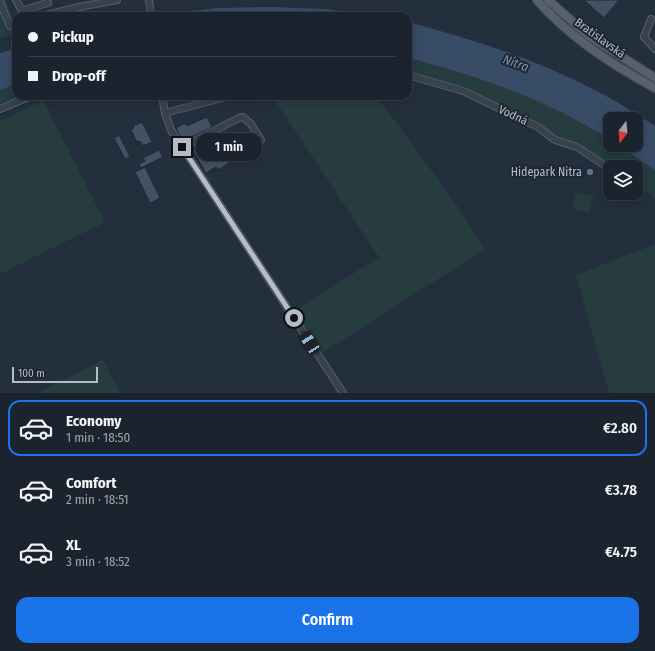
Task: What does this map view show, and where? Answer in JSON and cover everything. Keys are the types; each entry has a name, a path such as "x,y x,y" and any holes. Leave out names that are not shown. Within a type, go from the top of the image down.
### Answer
{"main road":[{"name":"Bratislavská","path":"537,0 563,26 584,43 643,82 655,88"},
{"name":"Bratislavská","path":"548,0 589,36 655,78"},
{"path":"584,43 589,36"},
{"path":"643,82 655,78"}],"street":[{"path":"16,0 21,9 24,10 48,3"},
{"path":"58,12 117,0"},
{"path":"149,0 151,12"},
{"path":"0,2 12,23"},
{"path":"651,19 644,37 655,49"},
{"name":"Vodná","path":"412,76 463,91 538,127 554,140 577,147 603,164"},
{"path":"0,109 21,100"},
{"path":"163,100 165,113 171,130 343,393"},
{"path":"165,113 214,100"},
{"path":"182,147 243,117 251,124 261,140"}],"green space":[{"path":"0,0 6,0 12,20 12,34 0,39"},
{"path":"412,59 487,81 538,101 603,136 603,152 628,152 640,160 603,160 603,163 460,88 412,74"},
{"path":"12,86 12,100 15,100 0,106 0,90"},
{"path":"43,100 105,222 0,274 0,121"},
{"path":"275,100 380,100 458,207 485,249 322,353 295,311 379,257"},
{"path":"643,162 655,170 655,199 643,188"},
{"path":"576,192 593,196 589,213 572,208"},
{"path":"655,244 655,393 609,393 576,275"},
{"path":"103,360 120,393 37,393"}],"water":[{"path":"271,7 325,9 349,12 181,12 218,8"},
{"name":"Nitra","path":"412,23 474,41 536,63 596,91 634,112 603,112 603,136 538,101 487,81 412,59"},
{"path":"12,49 12,86 0,90 0,53"},
{"path":"643,118 655,126 655,170 643,162 643,160 640,160 628,152 643,152"}],"building":[{"path":"584,0 619,0 604,18"},
{"path":"230,100 252,101 230,102"},
{"path":"207,117 212,127 183,141 176,128 185,123 187,126"},
{"path":"142,122 152,142 143,146 140,141 137,142 131,130 134,128 133,126"},
{"path":"223,131 229,141 242,133 252,148 218,170 216,167 206,173 193,151 203,145 208,155 222,147 215,135"},
{"path":"119,135 130,157 125,159 114,138"},
{"path":"159,150 163,157 141,168 139,164 145,161 143,158"},
{"path":"145,167 160,198 150,203 135,172"}],"place":[{"name":"Hidepark Nitra","path":"590,172"}],"route":[{"path":"182,147 294,318"}]}
